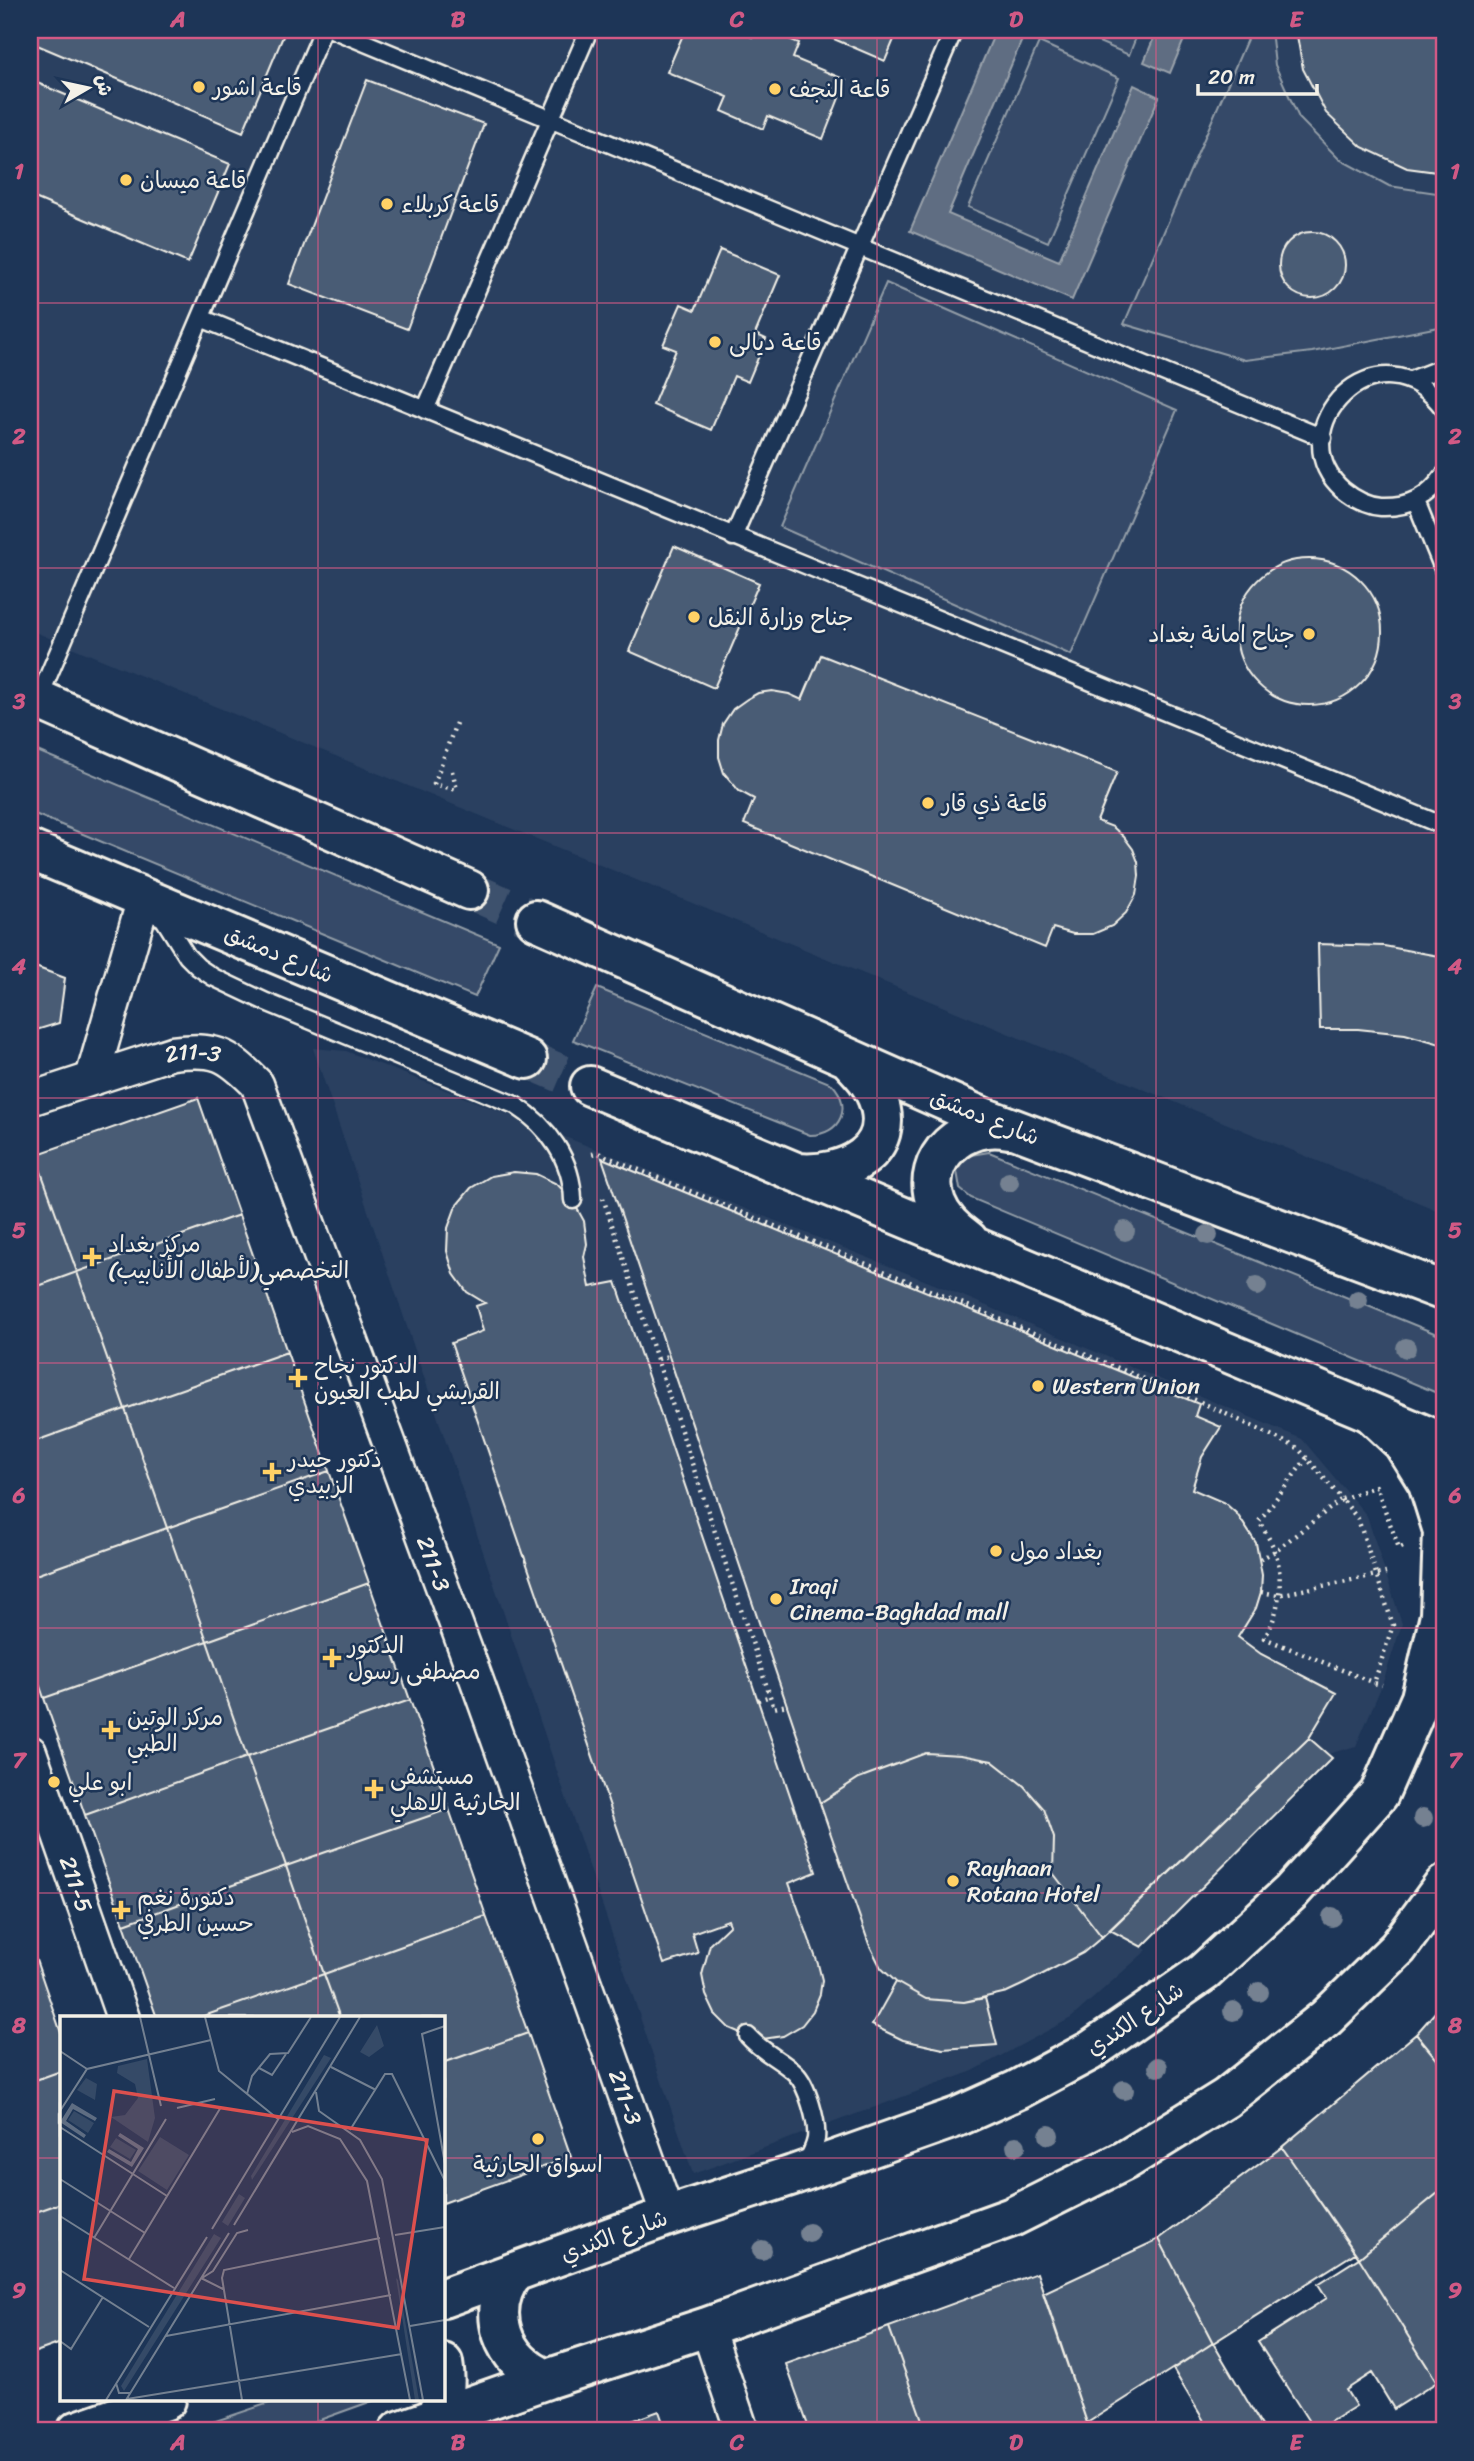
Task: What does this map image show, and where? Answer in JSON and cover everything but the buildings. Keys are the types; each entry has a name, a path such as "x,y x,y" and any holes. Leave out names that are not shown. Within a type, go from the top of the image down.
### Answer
{"main road":[{"path":"34,698 469,890"},
{"name":"شارع دمشق","path":"30,850 527,1059"},
{"name":"شارع دمشق","path":"536,919 1017,1131 1444,1291"},
{"path":"796,1173 843,1170 866,1155 878,1135 881,1109 876,1095 866,1078 848,1058"},
{"path":"590,1086 1444,1443"},
{"path":"985,1251 956,1232 940,1213 932,1189 934,1169 939,1157 953,1141 971,1131 1004,1128 1017,1131"},
{"name":"شارع الكندي","path":"444,2298 668,2216 957,2117 1017,2090 1090,2050 1204,1972 1292,1892 1379,1794 1421,1698 1440,1615 1443,1531 1428,1483 1403,1443 1371,1413"},
{"path":"417,2425 707,2327 1012,2217 1126,2160 1226,2098 1326,2018 1398,1948 1444,1885"},
{"path":"514,2272 505,2285 499,2302 500,2325 507,2348 522,2366 547,2379"},
{"path":"444,2369 444,2394"},
{"path":"77,2431 160,2402"},
{"path":"417,2425 441,2402"}],"street":[{"path":"92,1078 147,899"},
{"name":"211-3","path":"30,1099 172,1053 192,1051 217,1053 236,1063 257,1084 477,1681 668,2216"},
{"name":"211-5","path":"30,1752 121,2016"},
{"path":"707,2327 742,2431"}],"lane":[{"path":"34,698 201,318 323,30"},
{"path":"334,30 1323,438"},
{"path":"425,410 589,30"},
{"path":"733,537 954,30"},
{"path":"201,318 1444,826"},
{"path":"1411,380 1444,367"},
{"path":"1444,409 1430,392 1411,380 1390,376 1368,379 1348,389 1333,404 1324,424 1322,446 1326,466 1337,485 1354,499 1374,507 1395,508 1416,502 1434,490 1444,475"},
{"path":"1416,502 1444,571"},
{"path":"147,899 187,956 213,977 266,1002 515,1105 533,1117 555,1143 569,1171 573,1199"},
{"path":"748,2036 765,2054 798,2075 809,2098 816,2137 811,2154 793,2175"}],"path":[{"path":"452,771 457,790 434,784 456,723"},
{"path":"589,1158 598,1153 1205,1404 1298,1448 1358,1519 1377,1575 1393,1626 1374,1683"},
{"path":"599,1186 774,1708 787,1705"},
{"path":"657,1359 668,1356"},
{"path":"1307,1458 1259,1521 1275,1551 1279,1576 1272,1627 1264,1637 1382,1685"},
{"path":"1260,1559 1275,1551 1342,1499 1376,1486 1399,1548 1443,1531"},
{"path":"1261,1592 1278,1595 1386,1573"},
{"path":"758,1700 771,1696"}],"shaded area":[{"path":"30,30 1444,30 1444,1213 30,630"},
{"path":"996,30 1012,30 1024,35 948,214 1059,261 1134,85 1159,97 1072,300 910,231"},
{"path":"1071,30 1139,30 1129,55"},
{"path":"1157,30 1188,30 1170,73 1144,62"},
{"path":"1251,30 1271,30 1275,65 1299,118 1339,159 1389,186 1444,194 1444,326 1312,352 1245,360 1124,324"},
{"path":"1039,42 1119,78 1048,242 968,207"},
{"path":"886,283 1177,410 1071,655 780,527"},
{"path":"30,748 499,944 475,997 30,812"},
{"path":"597,988 832,1084 842,1101 840,1118 829,1130 810,1135 573,1040"},
{"path":"313,1048 346,1051 593,1148 944,1288 1302,1439 1367,1516 1402,1624 1382,1685 1356,1746 1328,1754 1332,1758 1142,1946 1147,1950 1071,2018 973,2071 693,2174"},
{"path":"989,1152 1444,1337 1444,1396 971,1198 960,1189 957,1171 965,1156"},
{"path":"272,2402 369,2402 289,2431 186,2431"}],"tunnel":[{"path":"469,890 536,920"},
{"path":"527,1059 590,1086"}],"place":[{"name":"قاعة اشور","path":"199,87"},
{"name":"قاعة النجف","path":"775,89"},
{"name":"قاعة ميسان","path":"126,180"},
{"name":"قاعة كربلاء","path":"387,204"},
{"name":"قاعة ديالى","path":"715,342"},
{"name":"جناح وزارة النقل","path":"694,617"},
{"name":"جناح امانة بغداد","path":"1309,634"},
{"name":"قاعة ذي قار","path":"928,803"},
{"name":"مركز بغداد التخصصي(لأطفال الأنابيب)","path":"92,1257"},
{"name":"الدكتور نجاح القريشي لطب العيون","path":"298,1378"},
{"name":"Western Union","path":"1038,1386"},
{"name":"دكتور حيدر الزبيدي","path":"272,1472"},
{"name":"بغداد مول","path":"996,1551"},
{"name":"Iraqi Cinema-Baghdad mall","path":"776,1599"},
{"name":"الدكتور مصطفى رسول","path":"332,1658"},
{"name":"مركز الوتين الطبي","path":"111,1730"},
{"name":"ابو علي","path":"54,1782"},
{"name":"مستشفى الحارثية الاهلي","path":"374,1789"},
{"name":"Rayhaan Rotana Hotel","path":"953,1881"},
{"name":"دكتورة نغم حسين الطرفي","path":"121,1910"},
{"name":"اسواق الحارثية","path":"538,2139"}]}
